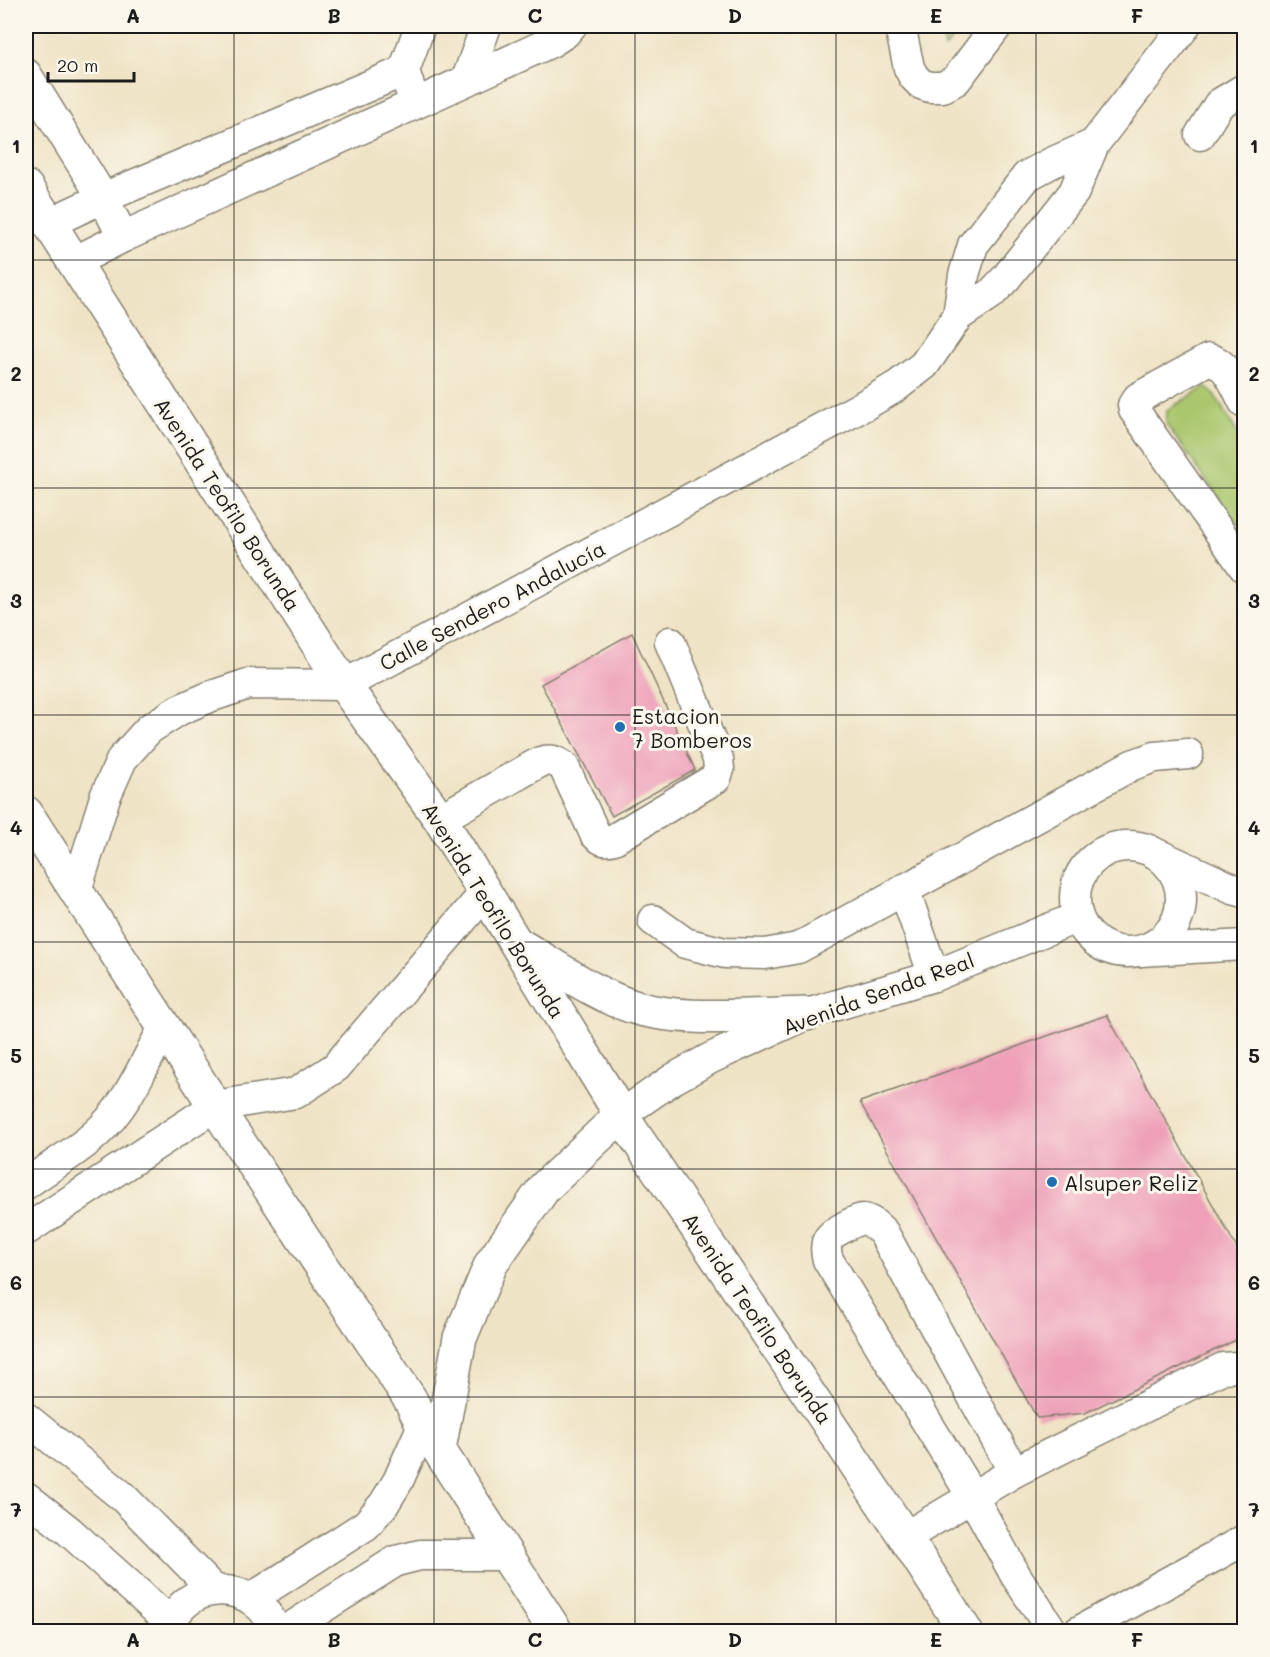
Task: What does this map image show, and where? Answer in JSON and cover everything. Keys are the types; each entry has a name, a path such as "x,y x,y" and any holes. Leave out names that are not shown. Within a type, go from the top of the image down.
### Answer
{"main road":[{"name":"Avenida Teofilo Borunda","path":"26,187 344,685 440,819 621,1115 905,1537 966,1632"},
{"path":"26,813 215,1106 410,1399 431,1437 556,1632"},
{"path":"516,943 616,1000 656,1013 723,1016 807,1014"},
{"path":"431,1437 460,1338 491,1264 544,1188 621,1115"}],"street":[{"path":"415,103 404,71 420,26"},
{"path":"467,80 486,26"},
{"path":"74,262 123,237 551,42 571,26"},
{"path":"900,26 909,68 921,84 930,87 943,87 956,80 997,26"},
{"name":"Calle Sendero Andalucía","path":"76,891 105,796 122,759 149,729 178,710 248,684 344,685 863,406 897,386 924,365 958,316 991,294 1074,192 1094,144 1185,26"},
{"path":"49,223 404,71"},
{"path":"26,74 103,198 123,237"},
{"path":"1200,135 1219,104 1245,89"},
{"name":"Calle Sendero Andalucía","path":"958,316 964,275 974,245 1027,176 1094,144"},
{"path":"1245,402 1223,366 1209,359 1138,398 1133,405 1134,410 1245,567"},
{"path":"440,819 540,762 554,760 564,766 595,834 601,840 607,841 716,778 719,769 718,759 670,642"},
{"path":"653,920 685,943 725,953 765,954 798,948 1132,765 1155,757 1188,754"},
{"path":"1245,892 1233,889 1140,847 1121,846 1103,852 1088,863 1078,880 1075,898 1078,917 1088,934 1103,946 1121,952 1245,945"},
{"path":"1140,951 1159,942 1173,927 1180,908 1180,887 1172,868 1157,854"},
{"path":"904,890 934,976"},
{"path":"26,1230 215,1106 296,1093 336,1067 485,893"},
{"name":"Avenida Senda Real","path":"621,1115 673,1079 807,1014 934,976 1078,917"},
{"path":"26,1184 97,1134 114,1115 126,1098 164,1028"},
{"path":"1014,1473 883,1232 865,1219 856,1220 830,1237 825,1249 828,1260 972,1496 1016,1576 1053,1632"},
{"path":"905,1537 1014,1473 1223,1368 1237,1367 1245,1370"},
{"path":"26,1418 123,1497 214,1590"},
{"path":"252,1598 366,1525 384,1504 431,1437"},
{"path":"26,1497 69,1531 168,1627 181,1606 196,1596 214,1590 234,1591 252,1598 264,1608 273,1621 276,1632"},
{"path":"1078,1632 1245,1540"},
{"path":"284,1632 396,1562 420,1555 507,1555"}],"green space":[{"path":"940,26 963,26 945,48"},
{"path":"1205,387 1214,394 1244,444 1244,533 1166,424 1167,410"}],"building":[{"name":"Estacion 7 Bomberos","path":"632,633 695,770 612,816 541,684"},
{"name":"Alsuper Reliz","path":"1107,1015 1244,1261 1244,1336 1085,1413 1037,1418 860,1102"}],"place":[{"name":"Estacion 7 Bomberos","path":"620,727"},
{"name":"Alsuper Reliz","path":"1052,1182"}]}
